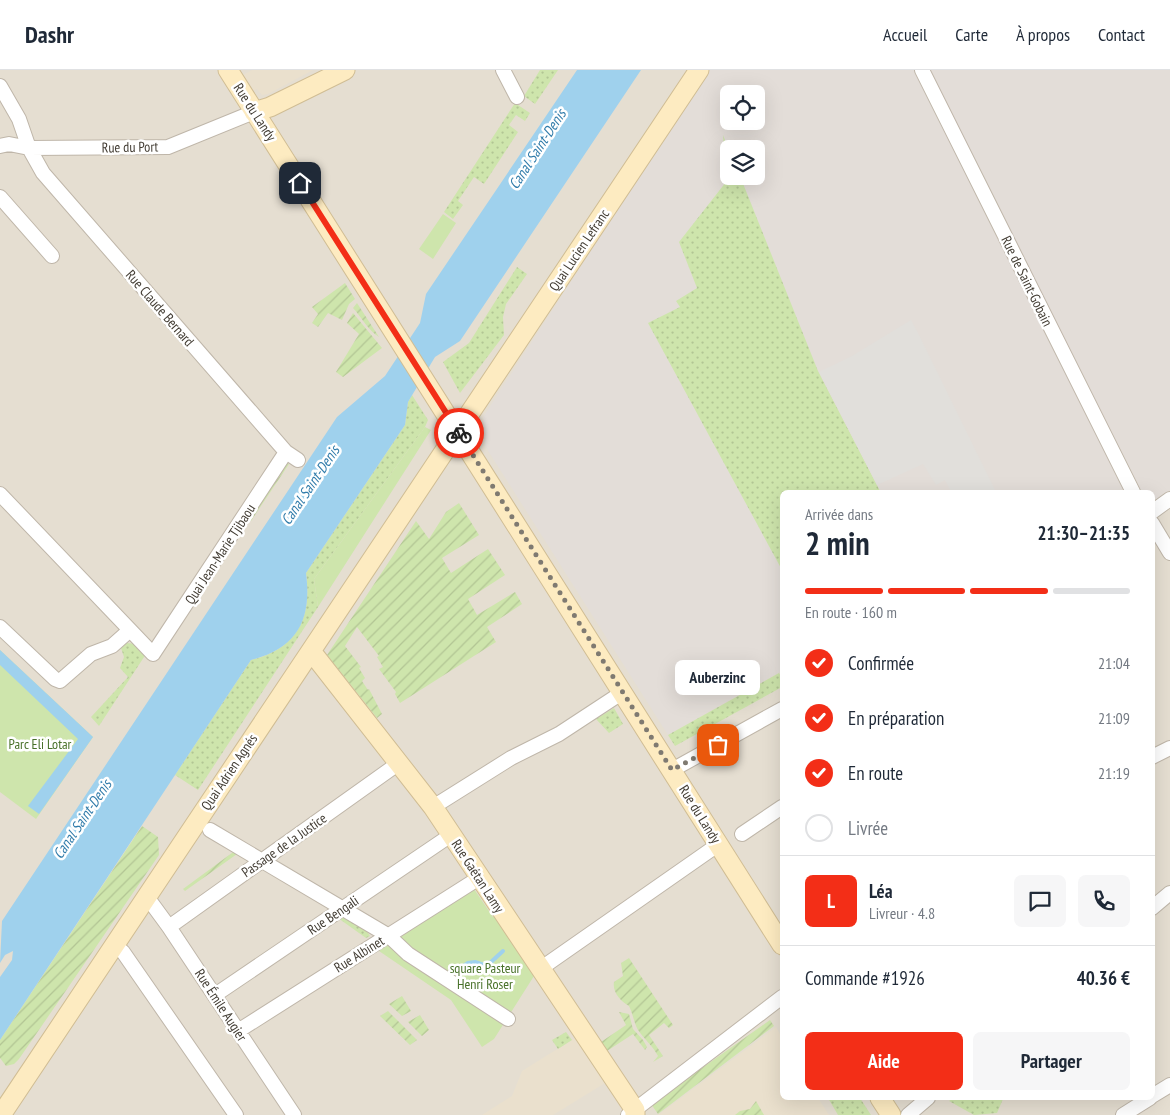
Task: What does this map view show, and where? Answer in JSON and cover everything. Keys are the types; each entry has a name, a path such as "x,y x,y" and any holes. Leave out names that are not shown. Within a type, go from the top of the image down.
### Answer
{"main road":[{"name":"Rue du Landy","path":"228,70 458,430 780,942"},
{"path":"254,112 270,107 345,70"},
{"name":"Quai Lucien Lefranc","path":"458,430 699,70"},
{"name":"Quai Adrien Agnés","path":"2,1115 458,430"},
{"name":"Rue Gaétan Lamy","path":"311,651 433,807 633,1114"},
{"path":"881,1100 891,1115"}],"street":[{"path":"503,70 517,97"},
{"name":"Rue de Saint-Gobain","path":"922,70 1132,490"},
{"name":"Rue Claude Bernard","path":"0,86 19,119 29,148 43,173 286,452 298,460"},
{"name":"Rue du Port","path":"0,146 9,144 29,148 168,147 254,112"},
{"path":"0,197 52,256"},
{"name":"Quai Jean-Marie Tjibaou","path":"130,630 153,654 286,452"},
{"path":"0,494 130,630 112,646 91,654 60,681 55,679 0,627"},
{"path":"1155,510 1170,499"},
{"path":"1155,528 1170,553"},
{"path":"433,807 511,758 558,734 623,692"},
{"path":"672,770 780,710"},
{"path":"1155,756 1170,748"},
{"name":"Passage de la Justice","path":"169,927 399,763"},
{"path":"742,834 780,808"},
{"path":"210,830 263,859 389,936 408,954 508,1019"},
{"name":"Rue Bengali","path":"215,995 451,835"},
{"path":"540,970 719,844"},
{"name":"Rue Albinet","path":"238,1031 480,878"},
{"path":"1155,906 1170,893"},
{"name":"Rue Émile Augier","path":"147,898 169,927 294,1115"},
{"path":"115,945 123,952 236,1115"},
{"path":"633,1114 780,999"},
{"path":"1155,1096 1170,1085"},
{"path":"908,1115 926,1100"},
{"path":"1123,1115 1146,1102"}],"shaded area":[{"path":"0,70 1170,70 1170,1115 0,1115"},
{"path":"252,70 313,70 268,94 262,95 257,89 253,91 243,75"},
{"path":"708,70 1170,70 1170,492 1155,500 1155,490 780,490 780,672 668,735 485,446 483,417"},
{"path":"911,320 995,490 950,490 945,480 936,485 923,464 877,485 819,372 852,356"},
{"path":"776,1027 780,1034 780,1100 819,1100 829,1115 658,1115"},
{"path":"575,1038 605,1083 553,1115 482,1115 512,1096 522,1071"}],"green space":[{"path":"540,70 558,70 535,104 524,96"},
{"path":"515,103 530,113 525,121 516,115 509,125 518,132 484,184 474,177 458,201 463,205 453,219 444,212"},
{"path":"724,185 744,185 818,371 879,490 780,490 780,566 648,323 680,307 676,301 697,288 679,242"},
{"path":"443,214 456,223 433,259 419,249"},
{"path":"517,267 527,274 506,304 503,317 504,335 460,393 443,362 469,343"},
{"path":"345,283 355,299 349,304 342,320 328,313 318,327 312,323 318,314 312,307"},
{"path":"357,303 379,337 368,327 353,308"},
{"path":"353,313 382,348 343,377 336,372 359,334 347,323"},
{"path":"412,395 428,420 425,427 314,579 318,607 198,790 175,775 251,660 280,648 291,639 298,629 304,617 307,604 306,573 405,425 408,402"},
{"path":"425,427 431,430 318,607 314,579"},
{"path":"285,461 289,464 251,521 247,519 263,500"},
{"path":"459,503 479,535 442,558 451,573 488,549 505,575 468,599 477,615 515,592 522,604 487,627 496,642 400,703 395,694 396,692 379,669 383,667 377,657 379,656 357,627 345,646 361,667 359,668 365,678 362,681 369,689 382,714 377,718 327,655 416,521 429,539 446,512"},
{"path":"127,643 136,644 146,654 99,726 91,717 128,677 120,668 124,657 121,648"},
{"name":"Parc Eli Lotar","path":"0,650 93,737 36,819 0,792"},
{"path":"779,673 780,675 780,688 675,746 668,735"},
{"path":"614,708 623,724 609,733 596,719"},
{"path":"142,826 158,837 159,855 19,1059 14,1064 6,1066 0,1058 0,1040"},
{"path":"236,850 253,861 250,863 237,854 185,891 183,889"},
{"name":"square Pasteur Henri Roser","path":"474,889 493,917 495,916 534,976 494,1039 482,1047 451,1000 379,951"},
{"path":"343,915 366,930 370,936 366,938 338,918"},
{"path":"629,958 673,1025 669,1028 664,1023 649,1035 663,1056 653,1062 658,1056 638,1030 629,1006 620,999 614,989 614,982 623,976 621,963"},
{"path":"402,996 411,1011 402,1016 389,1004"},
{"path":"388,1011 417,1040 410,1045 380,1016"},
{"path":"619,1012 629,1014 633,1029 647,1047 645,1050 633,1034 607,1051 601,1042 626,1025"},
{"path":"420,1015 429,1030 422,1036 408,1022"},
{"path":"770,1020 774,1026 658,1114 651,1104"},
{"path":"566,1032 572,1040 558,1049 552,1040"},
{"path":"829,1100 861,1100 871,1115 838,1115"},
{"path":"1003,1100 997,1113 974,1115 949,1101"},
{"path":"756,1101 764,1115 735,1115 740,1111 750,1109"}],"water":[{"name":"Canal Saint-Denis","path":"577,70 641,70 460,341 435,357 408,402 405,425 306,573 307,604 304,618 298,629 291,639 280,648 251,660 0,1040 0,977 12,960 13,951 5,955 0,963 2,921 337,417 385,376 420,323 426,294"},
{"path":"0,650 93,737 39,814 28,806 78,739 0,665"}],"waterway":[{"path":"450,975 468,963 475,962 484,965 491,962 503,951"}],"way so far":[{"path":"459,433 672,770 718,745"}],"place":[{"name":"Auberzinc","path":"718,745"}],"route":[{"path":"300,183 459,433"}]}
